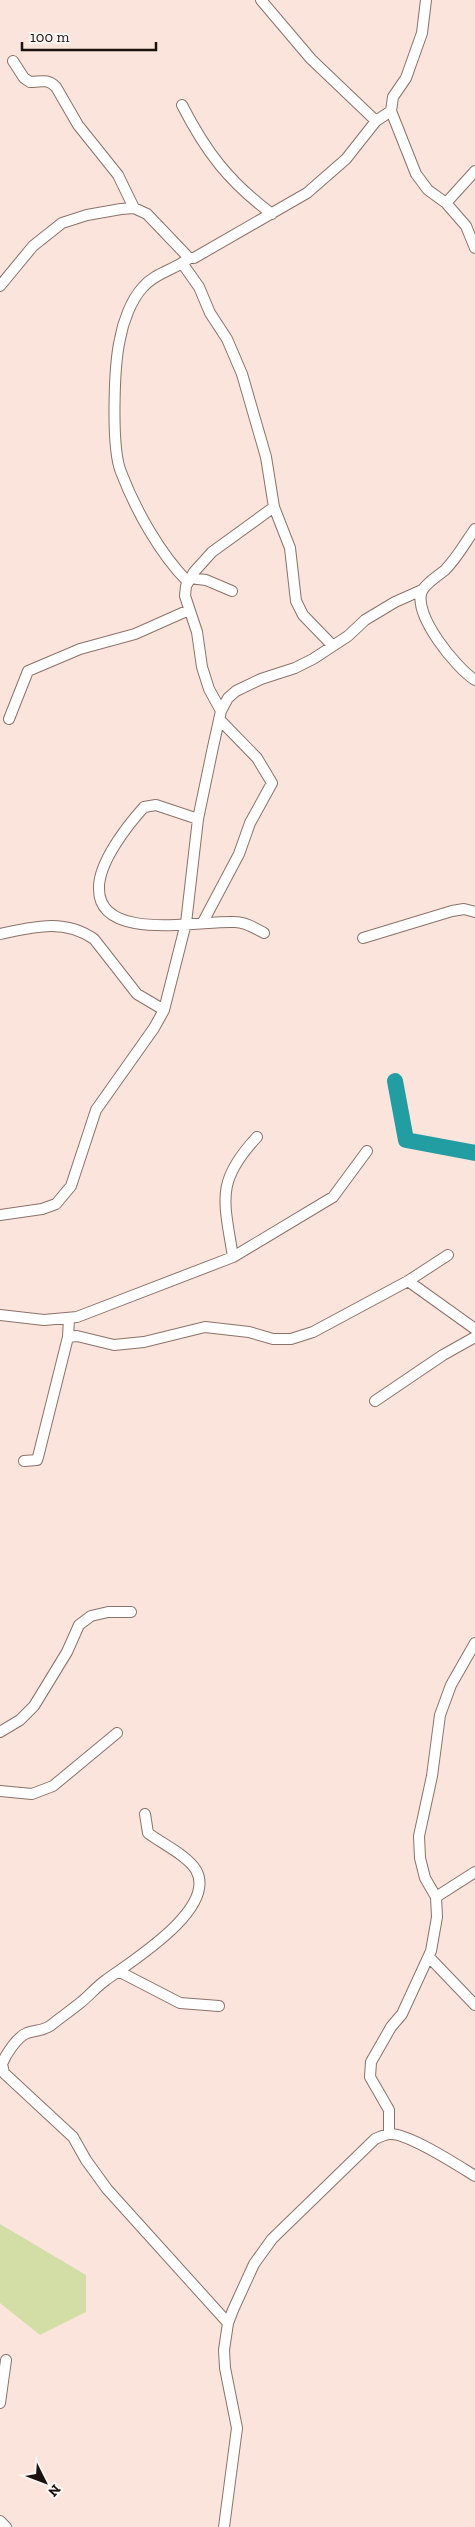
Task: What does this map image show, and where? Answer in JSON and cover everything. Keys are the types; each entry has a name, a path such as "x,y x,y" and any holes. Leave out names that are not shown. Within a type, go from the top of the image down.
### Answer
{"street":[{"path":"261,0 311,59 376,121"},
{"path":"426,0 422,33 406,78 393,97 391,111 416,174 428,190 446,203 466,226 475,248"},
{"path":"13,61 24,78 30,82 45,80 51,82 56,87 78,125 118,175 134,208 150,217 186,260 210,313 227,339 242,374 266,457 274,507 290,548 296,601 303,615 332,645"},
{"path":"182,105 204,146 227,174 248,196 272,214"},
{"path":"189,580 153,537 120,472 115,421 118,351 129,311 138,293 152,278 214,248 292,204 322,181 346,159 376,121 391,111"},
{"path":"446,203 475,171"},
{"path":"0,286 33,246 62,223 87,215 134,208"},
{"path":"203,922 239,854 250,823 272,784 257,758 220,715 205,679 197,632 185,596 189,580 212,552 274,507"},
{"path":"0,1215 42,1209 56,1204 63,1196 76,1177 96,1110 154,1028 164,1010 186,923 198,819 220,715 228,698 236,691 261,679 295,668 348,636 365,620 422,590 455,558 475,530"},
{"path":"189,580 206,580 232,591"},
{"path":"422,590 421,610 432,629 458,666 475,680"},
{"path":"9,719 28,671 80,649 135,634 189,610"},
{"path":"198,819 156,804 144,807 102,867 98,882 103,907 114,918 144,925 237,922 264,933"},
{"path":"363,938 452,911 464,909 475,912"},
{"path":"0,934 52,924 85,932 94,939 137,994 164,1010"},
{"path":"233,1257 227,1220 226,1183 234,1164 257,1137"},
{"path":"0,1315 44,1320 69,1319 233,1257 332,1197 367,1151"},
{"path":"68,1337 77,1336 114,1345 144,1342 205,1327 249,1332 273,1339 290,1339 308,1334 408,1281 448,1255"},
{"path":"408,1281 475,1329"},
{"path":"24,1461 37,1460 38,1457 68,1337 69,1319"},
{"path":"375,1401 443,1354 475,1337"},
{"path":"0,1732 20,1720 34,1706 68,1652 80,1625 91,1616 108,1612 131,1612"},
{"path":"389,2134 389,2110 370,2077 369,2071 377,2049 402,2014 429,1957 437,1917 436,1897 425,1878 420,1858 419,1836 432,1776 440,1715 451,1685 475,1644"},
{"path":"0,1791 32,1794 53,1786 117,1733"},
{"path":"144,1814 148,1833 172,1848 196,1869 200,1883 198,1892 185,1914 148,1952 106,1980 50,2026 40,2032 25,2034 4,2058 2,2064 4,2073 73,2137 86,2160 107,2189 228,2323"},
{"path":"436,1897 475,1872"},
{"path":"429,1957 475,2005"},
{"path":"120,1972 180,2002 219,2006"},
{"path":"224,2527 237,2428 225,2368 224,2350 228,2323 254,2264 272,2239 363,2148 375,2139 389,2134 414,2141 475,2176"},
{"path":"0,2403 6,2360"},
{"path":"0,2521 6,2527"}],"green space":[{"path":"0,2224 86,2275 86,2312 40,2335 0,2303"}],"waterway":[{"path":"395,1081 406,1140 475,1153"}]}
